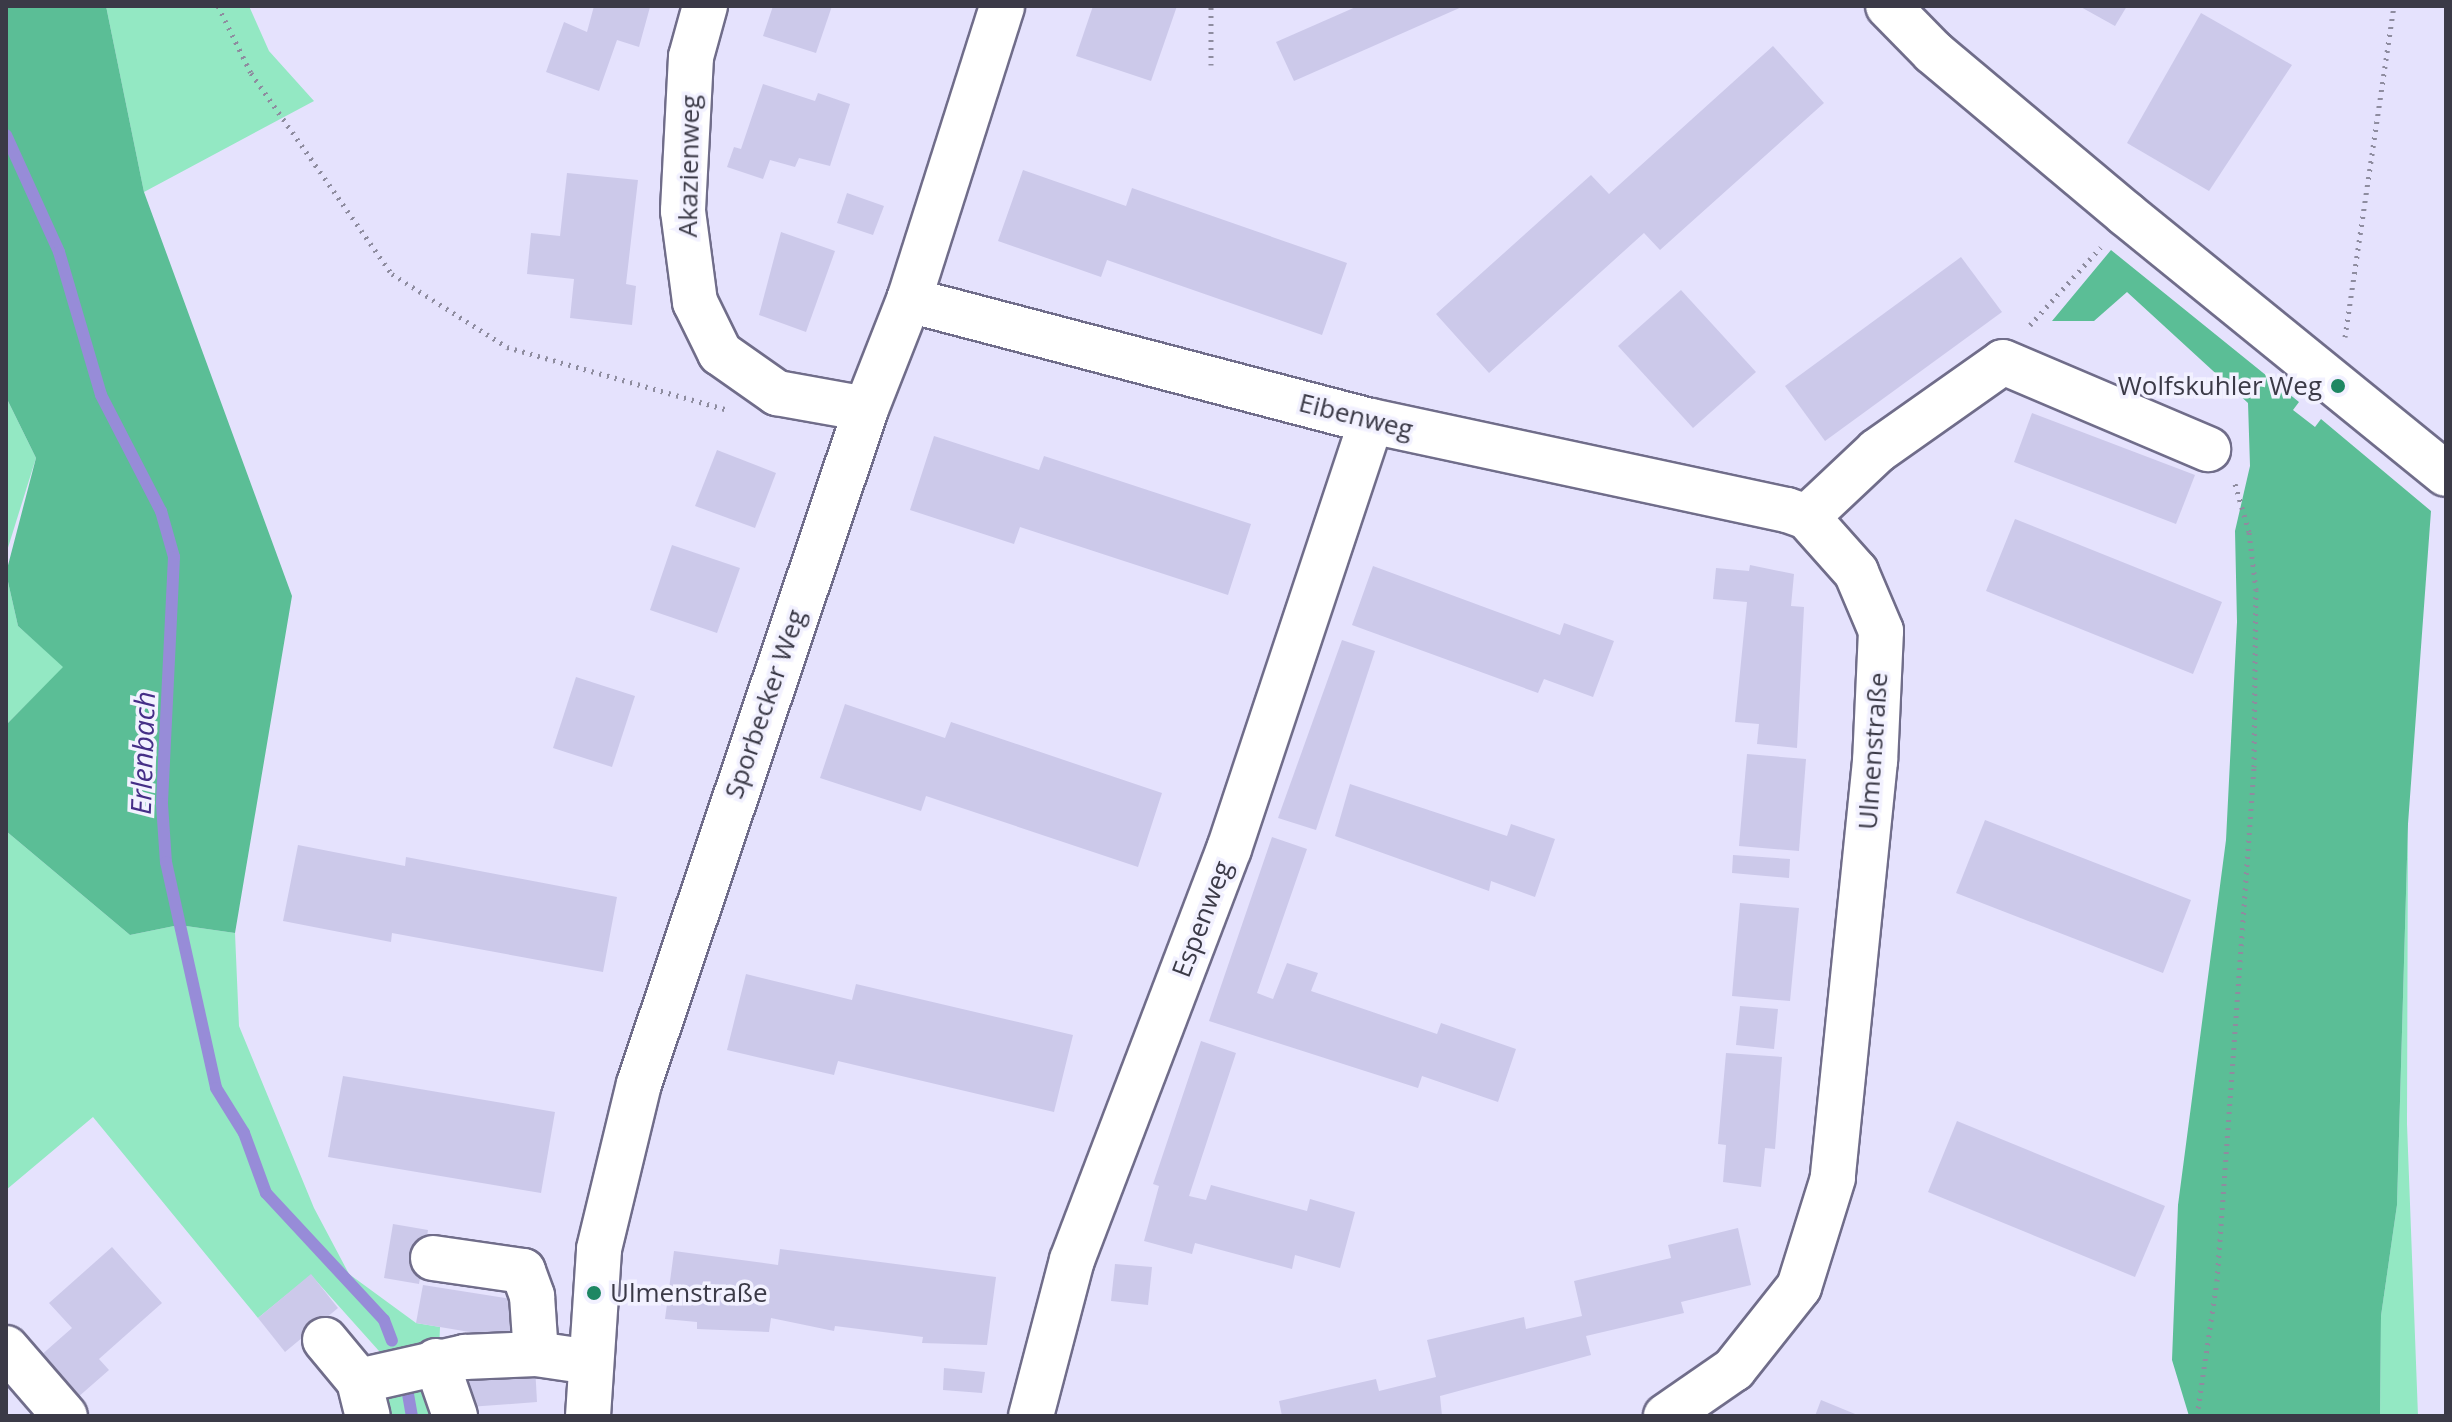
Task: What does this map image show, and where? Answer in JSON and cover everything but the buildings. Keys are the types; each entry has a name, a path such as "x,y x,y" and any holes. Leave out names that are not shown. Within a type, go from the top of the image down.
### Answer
{"street":[{"name":"Akazienweg","path":"705,6 691,57 683,211 695,302 720,353 777,393 866,409"},
{"name":"Sporbecker Weg","path":"588,1416 599,1249 639,1084 866,409 909,300 1002,6"},
{"path":"1888,6 1945,62 2446,474"},
{"name":"Eibenweg","path":"909,300 1371,421 1807,517"},
{"path":"1807,517 1877,451 2003,362 2208,449"},
{"name":"Espenweg","path":"1031,1416 1072,1260 1229,849 1371,421"},
{"name":"Ulmenstraße","path":"1671,1415 1734,1369 1799,1287 1833,1178 1875,761 1881,631 1856,572 1807,517"},
{"path":"433,1258 523,1271 532,1296 536,1354"},
{"path":"325,1340 363,1399 436,1361 536,1354 590,1362"},
{"path":"6,1348 65,1416"},
{"path":"436,1361 455,1416"}],"path":[{"path":"218,6 251,73 392,274 507,347 722,412 777,393"},
{"path":"1211,6 1211,65"},
{"path":"2337,384 2394,6"},
{"path":"2003,362 2033,321 2075,282"},
{"path":"2197,1416 2217,1281 2253,782 2256,590 2249,532 2232,477 2208,449"}],"green space":[{"path":"6,6 106,6 144,192 292,596 235,933 179,925 130,935 6,831 6,725 63,667 18,626 6,573 36,458 6,397"},
{"path":"106,6 249,6 269,51 314,101 144,192"},
{"path":"2111,250 2299,402 2293,410 2315,427 2321,419 2431,511 2408,824 2397,1205 2381,1316 2380,1416 2189,1416 2172,1360 2178,1205 2226,840 2237,622 2235,531 2250,466 2248,403 2127,292 2094,321 2052,321"},
{"path":"6,397 36,458 6,554"},
{"path":"6,573 18,626 64,667 6,725"},
{"path":"2408,824 2407,1124 2418,1416 2380,1416 2381,1316 2397,1205"},
{"path":"6,831 130,935 179,925 235,933 239,1026 314,1208 349,1274 416,1323 440,1327 439,1353 379,1351 311,1275 258,1318 93,1117 6,1190"},
{"path":"418,1381 441,1416 392,1416 387,1397"}],"waterway":[{"name":"Erlenbach","path":"6,135 59,252 101,395 161,511 174,557 162,804 166,862 216,1088 244,1133 266,1193 384,1320 392,1341"},
{"name":"Erlenbach","path":"408,1394 412,1416"}],"place":[{"name":"Wolfskuhler Weg","path":"2338,386"},
{"name":"Ulmenstraße","path":"594,1293"}]}
